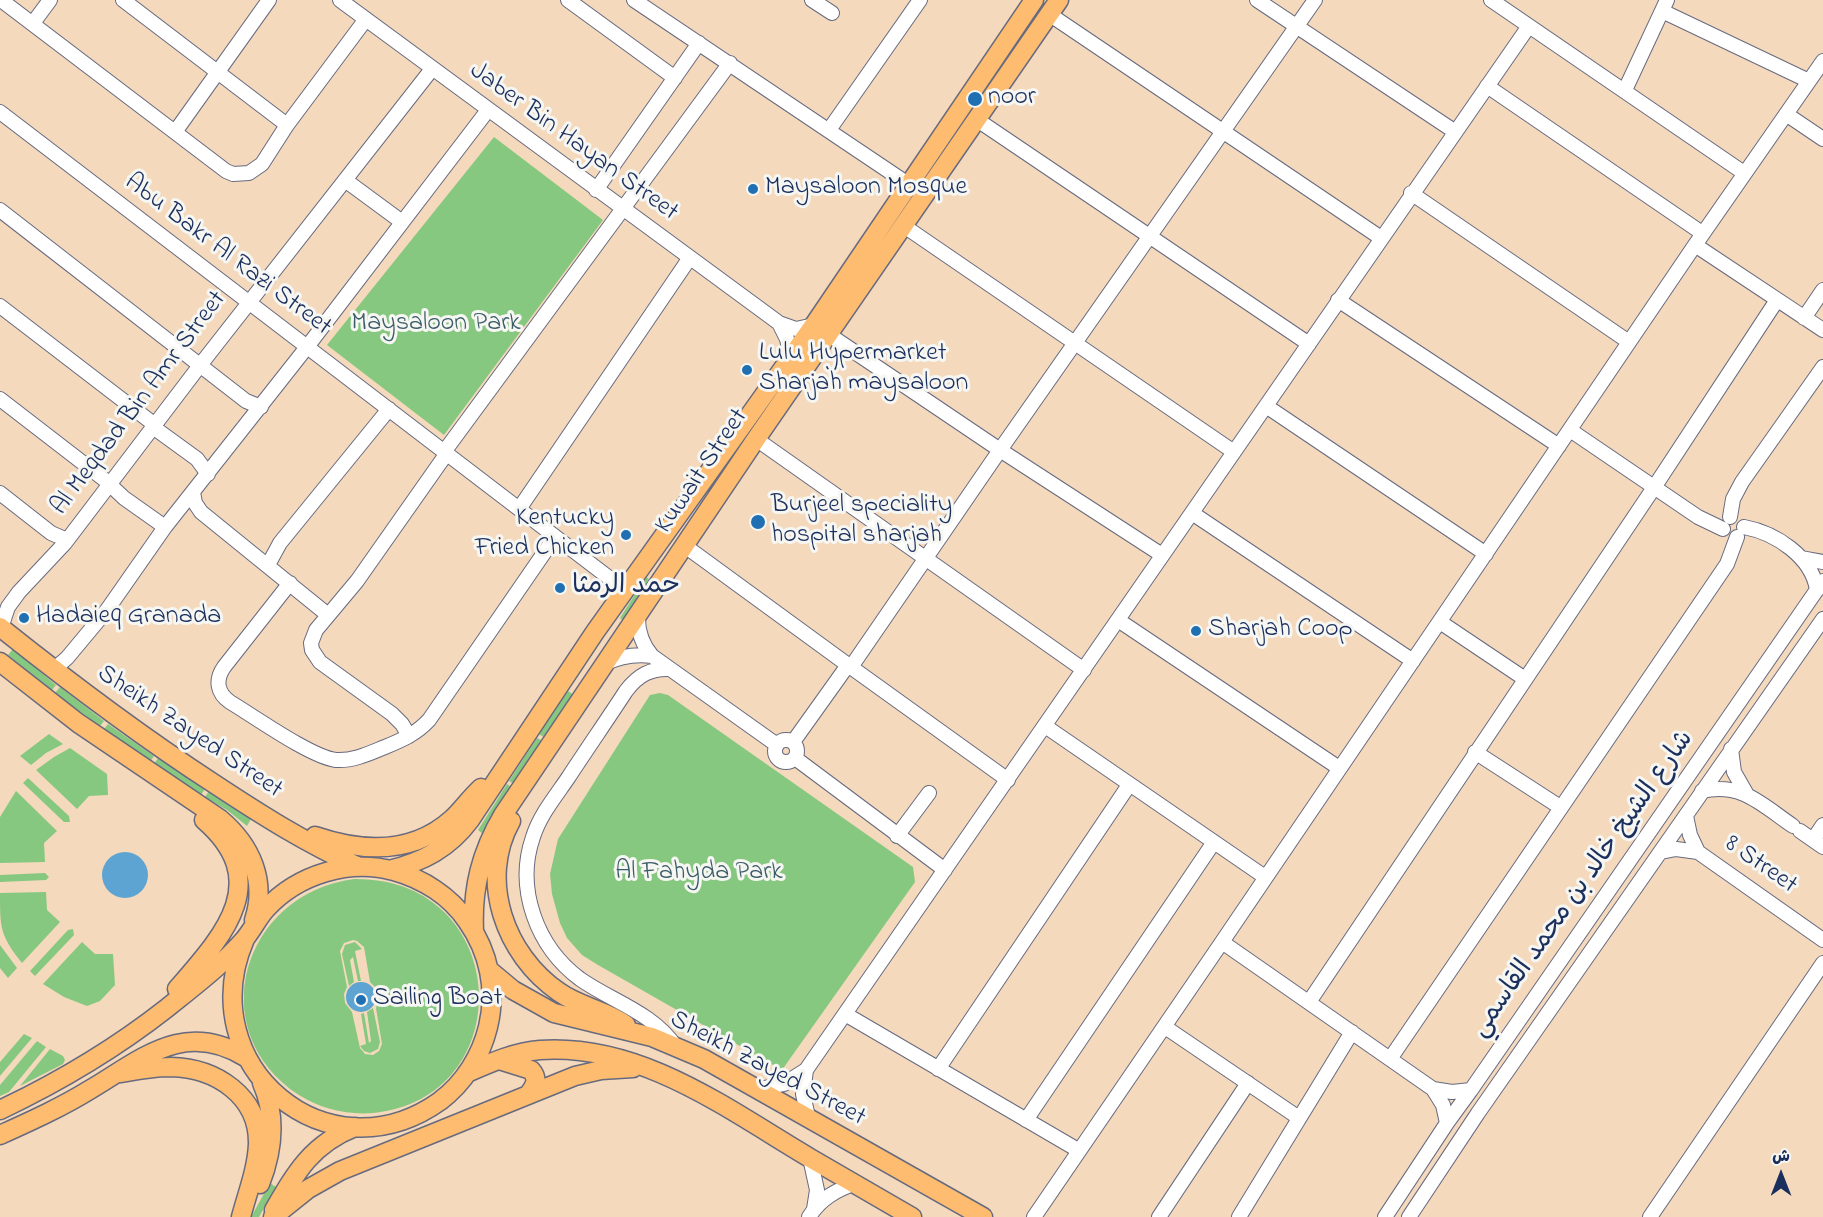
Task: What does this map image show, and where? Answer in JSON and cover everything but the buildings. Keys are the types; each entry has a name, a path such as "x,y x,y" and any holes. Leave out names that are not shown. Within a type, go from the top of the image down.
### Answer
{"main road":[{"name":"Kuwait Street","path":"474,932 475,888 482,859 494,831 589,685 756,438 871,240 908,183 1034,0"},
{"name":"Kuwait Street","path":"388,870 424,859 454,839 470,820 595,632 791,357 862,286 1054,7"},
{"path":"862,286 865,271 881,242 877,238 871,240"},
{"name":"Sheikh Zayed Street","path":"1,627 53,670 157,746 302,840 359,867"},
{"path":"589,685 583,681 580,674 592,649 595,632"},
{"name":"Sheikh Zayed Street","path":"0,662 78,723 234,830 253,860 257,876 259,894 257,911 248,933"},
{"path":"266,817 350,846 376,849 404,845 417,841 442,827 480,789 502,772"},
{"path":"524,784 518,807 500,848 497,869 499,902 511,937 527,963 548,984 573,1001 614,1017 634,1032"},
{"path":"124,1040 172,994 205,957 217,940 237,899 239,874 232,851 219,834 195,811 182,793"},
{"path":"0,1110 66,1076 124,1040 187,992 248,933 267,907 298,884 321,873 359,867 388,870 432,887 456,907 474,932 483,951 489,970 492,994 488,1030 479,1053 467,1073 445,1097 418,1114 387,1124 356,1126 327,1122 301,1112 278,1096 258,1076"},
{"path":"243,1217 261,1183 272,1140 272,1120 268,1101 235,1029 231,998 234,968 248,933"},
{"name":"Sheikh Zayed Street","path":"489,970 513,990 554,1013 634,1032 676,1047 759,1089 983,1217"},
{"path":"0,1135 67,1102 150,1053 192,1042 235,1050 247,1058"},
{"name":"Sheikh Zayed Street","path":"467,1073 497,1060 538,1050 574,1050 610,1056 644,1067 702,1093 912,1217"},
{"path":"497,1060 531,1070 536,1080 534,1088 528,1095"},
{"path":"113,1075 158,1067 185,1068 224,1081 240,1094 254,1118 258,1143 243,1217"},
{"path":"272,1217 308,1189 340,1171 528,1095 588,1072 644,1067"},
{"path":"272,1217 296,1172 313,1153 333,1137 356,1126"}],"street":[{"path":"1,0 226,171 241,174 249,173 262,164 287,125 366,19"},
{"path":"33,23 50,0"},
{"path":"123,0 287,125"},
{"path":"175,132 269,0"},
{"name":"Jaber Bin Hayan Street","path":"340,0 779,323 796,328 821,329"},
{"path":"568,0 675,78"},
{"path":"634,0 908,183"},
{"path":"812,0 832,13"},
{"path":"829,130 920,0"},
{"path":"1257,0 1455,131"},
{"path":"793,742 926,558 1315,0"},
{"path":"1491,0 1744,173"},
{"path":"1624,90 1665,5 1809,81"},
{"path":"1054,7 1223,132 1381,238"},
{"path":"759,1089 784,1084 806,1070 1528,26"},
{"path":"596,190 699,43"},
{"path":"1034,1217 1744,173 1823,61"},
{"path":"410,736 392,714 315,657 312,650 313,636 357,581 446,452 730,63"},
{"name":"Al Meqdad Bin Amr Street","path":"1,627 13,599 67,540 248,303 432,69"},
{"path":"1486,86 1699,239 1777,300 1823,330"},
{"path":"53,670 67,658 107,610 165,527 308,347 488,110"},
{"name":"Abu Bakr Al Razi Street","path":"0,112 626,590"},
{"path":"1786,114 1823,139"},
{"path":"976,119 1309,344"},
{"path":"345,180 402,222"},
{"path":"1411,194 1629,342"},
{"path":"0,210 246,401 261,406"},
{"path":"904,226 1234,452"},
{"path":"519,509 689,259"},
{"path":"1804,318 1823,290"},
{"path":"1338,300 1559,446"},
{"path":"1309,1002 1777,300"},
{"path":"0,306 197,459 208,474"},
{"path":"779,323 787,339 791,357"},
{"path":"821,329 1000,450 1162,555"},
{"path":"1820,586 1801,558 1768,534 1741,532 1729,536 1726,523 1742,482 1823,366"},
{"path":"0,399 110,484 124,498 165,527"},
{"path":"1266,406 1486,554"},
{"path":"268,566 280,543 389,409"},
{"path":"1570,430 1698,517 1726,523"},
{"path":"756,438 1084,670"},
{"path":"193,492 195,503 201,512 328,615"},
{"path":"0,493 51,533 67,540"},
{"path":"1192,513 1413,661"},
{"path":"1390,1059 1727,564 1741,532"},
{"path":"290,583 220,672 218,686 225,698 316,754 338,760 360,758 410,736 429,720 555,537"},
{"path":"685,546 1008,780"},
{"path":"1801,558 1823,562"},
{"name":"شارع الشيخ خالد بن محمد القاسمي","path":"1385,1217 1446,1123 1472,1090 1820,586"},
{"path":"638,613 641,640 652,656 777,745"},
{"name":"شارع الشيخ خالد بن محمد القاسمي","path":"1409,1217 1478,1113 1823,619"},
{"path":"1118,620 1339,768"},
{"path":"1440,622 1525,679"},
{"path":"603,665 632,655 652,656"},
{"path":"670,669 645,673 626,691 540,819 529,849 527,890 539,932 557,957 586,982 648,1017 664,1030 676,1047"},
{"path":"1045,726 1265,877"},
{"path":"783,741 793,742 798,751 795,758 789,762 778,759 775,752 777,745 783,741"},
{"path":"1731,749 1734,772 1746,793"},
{"path":"1475,752 1560,807"},
{"path":"795,758 945,870"},
{"path":"938,1069 1129,784"},
{"path":"1702,791 1724,788 1746,793 1818,844 1823,825"},
{"path":"897,836 929,793"},
{"name":"8 Street","path":"1686,816 1690,835 1698,852"},
{"path":"1026,1120 1214,843"},
{"name":"8 Street","path":"1661,852 1676,849 1698,852 1823,940"},
{"path":"1222,942 1433,1089 1443,1104 1446,1123"},
{"path":"1650,1217 1823,963"},
{"path":"845,1014 1078,1150"},
{"path":"1165,1027 1299,1118"},
{"path":"1239,1217 1352,1032"},
{"path":"806,1070 803,1094 808,1117"},
{"path":"1159,1217 1248,1083"},
{"path":"1433,1089 1452,1092 1472,1090"},
{"path":"810,1158 817,1190 811,1213"},
{"path":"811,1213 831,1194 856,1184"}],"green space":[{"name":"Maysaloon Park","path":"494,137 603,220 444,435 327,345"},
{"path":"646,577 652,581 624,621 620,618"},
{"path":"13,649 56,685 52,690 8,655"},
{"path":"60,687 104,721 100,726 55,693"},
{"path":"568,691 574,695 545,738 539,734"},
{"name":"Al Fahyda Park","path":"660,693 668,695 913,867 915,882 782,1070 582,955 567,938 560,923 552,894 550,874 558,839 650,695"},
{"path":"108,724 154,756 150,762 104,729"},
{"path":"49,734 63,744 46,753 31,765 20,756"},
{"path":"537,738 543,741 514,784 509,781"},
{"path":"70,748 107,774 108,795 89,796 77,809 36,770"},
{"path":"158,758 205,789 201,795 154,764"},
{"path":"28,778 69,816 70,822 64,822 23,783"},
{"path":"507,784 513,788 483,834 478,830"},
{"path":"16,791 57,831 44,843 45,862 0,863 0,817"},
{"path":"209,791 251,819 247,826 227,810 205,797"},
{"path":"45,873 49,877 46,880 0,882 0,875"},
{"path":"354,879 407,888 445,913 469,948 479,990 474,1032 455,1070 421,1099 373,1113 344,1112 325,1107 299,1095 269,1068 251,1037 244,1003 248,969 261,937 284,910 315,890","holes":["357,941 364,947 370,982 376,988 379,996 376,1008 382,1044 379,1051 373,1055 365,1054 360,1048 352,1012 345,1003 344,994 347,987 340,951 344,943"]},
{"path":"46,892 47,910 60,922 22,963 5,938 0,915 0,893"},
{"path":"73,929 74,935 35,976 30,971 68,930"},
{"path":"82,942 95,954 113,954 115,985 100,1001 87,1006 64,997 43,984"},
{"path":"355,942 362,949 355,951 361,981 358,981 353,957 350,960 354,982 349,986 342,954 345,945"},
{"path":"0,945 17,968 8,978 0,968"},
{"path":"373,1008 380,1042 378,1049 370,1053 364,1051 360,1046 366,1044 361,1014 364,1013 369,1043 371,1041 367,1012"},
{"path":"24,1034 32,1038 0,1076 0,1062"},
{"path":"37,1041 46,1047 9,1092 0,1096 0,1085"},
{"path":"50,1049 63,1056 65,1060 63,1064 20,1086"},
{"path":"270,1183 276,1187 259,1217 251,1217"}],"water":[{"path":"125,852 141,859 148,875 141,891 125,898 109,891 102,875 109,859"},
{"path":"361,982 372,986 376,997 372,1008 361,1012 350,1008 346,997 350,986"}],"place":[{"name":"noor","path":"975,99"},
{"name":"Maysaloon Mosque","path":"753,189"},
{"name":"Lulu Hypermarket Sharjah maysaloon","path":"747,370"},
{"name":"Burjeel speciality hospital sharjah","path":"758,522"},
{"name":"Kentucky Fried Chicken","path":"626,535"},
{"name":"حمد الرمثا","path":"560,588"},
{"name":"Hadaieq Granada","path":"24,618"},
{"name":"Sharjah Coop","path":"1196,631"},
{"name":"Sailing Boat","path":"361,1000"}]}
